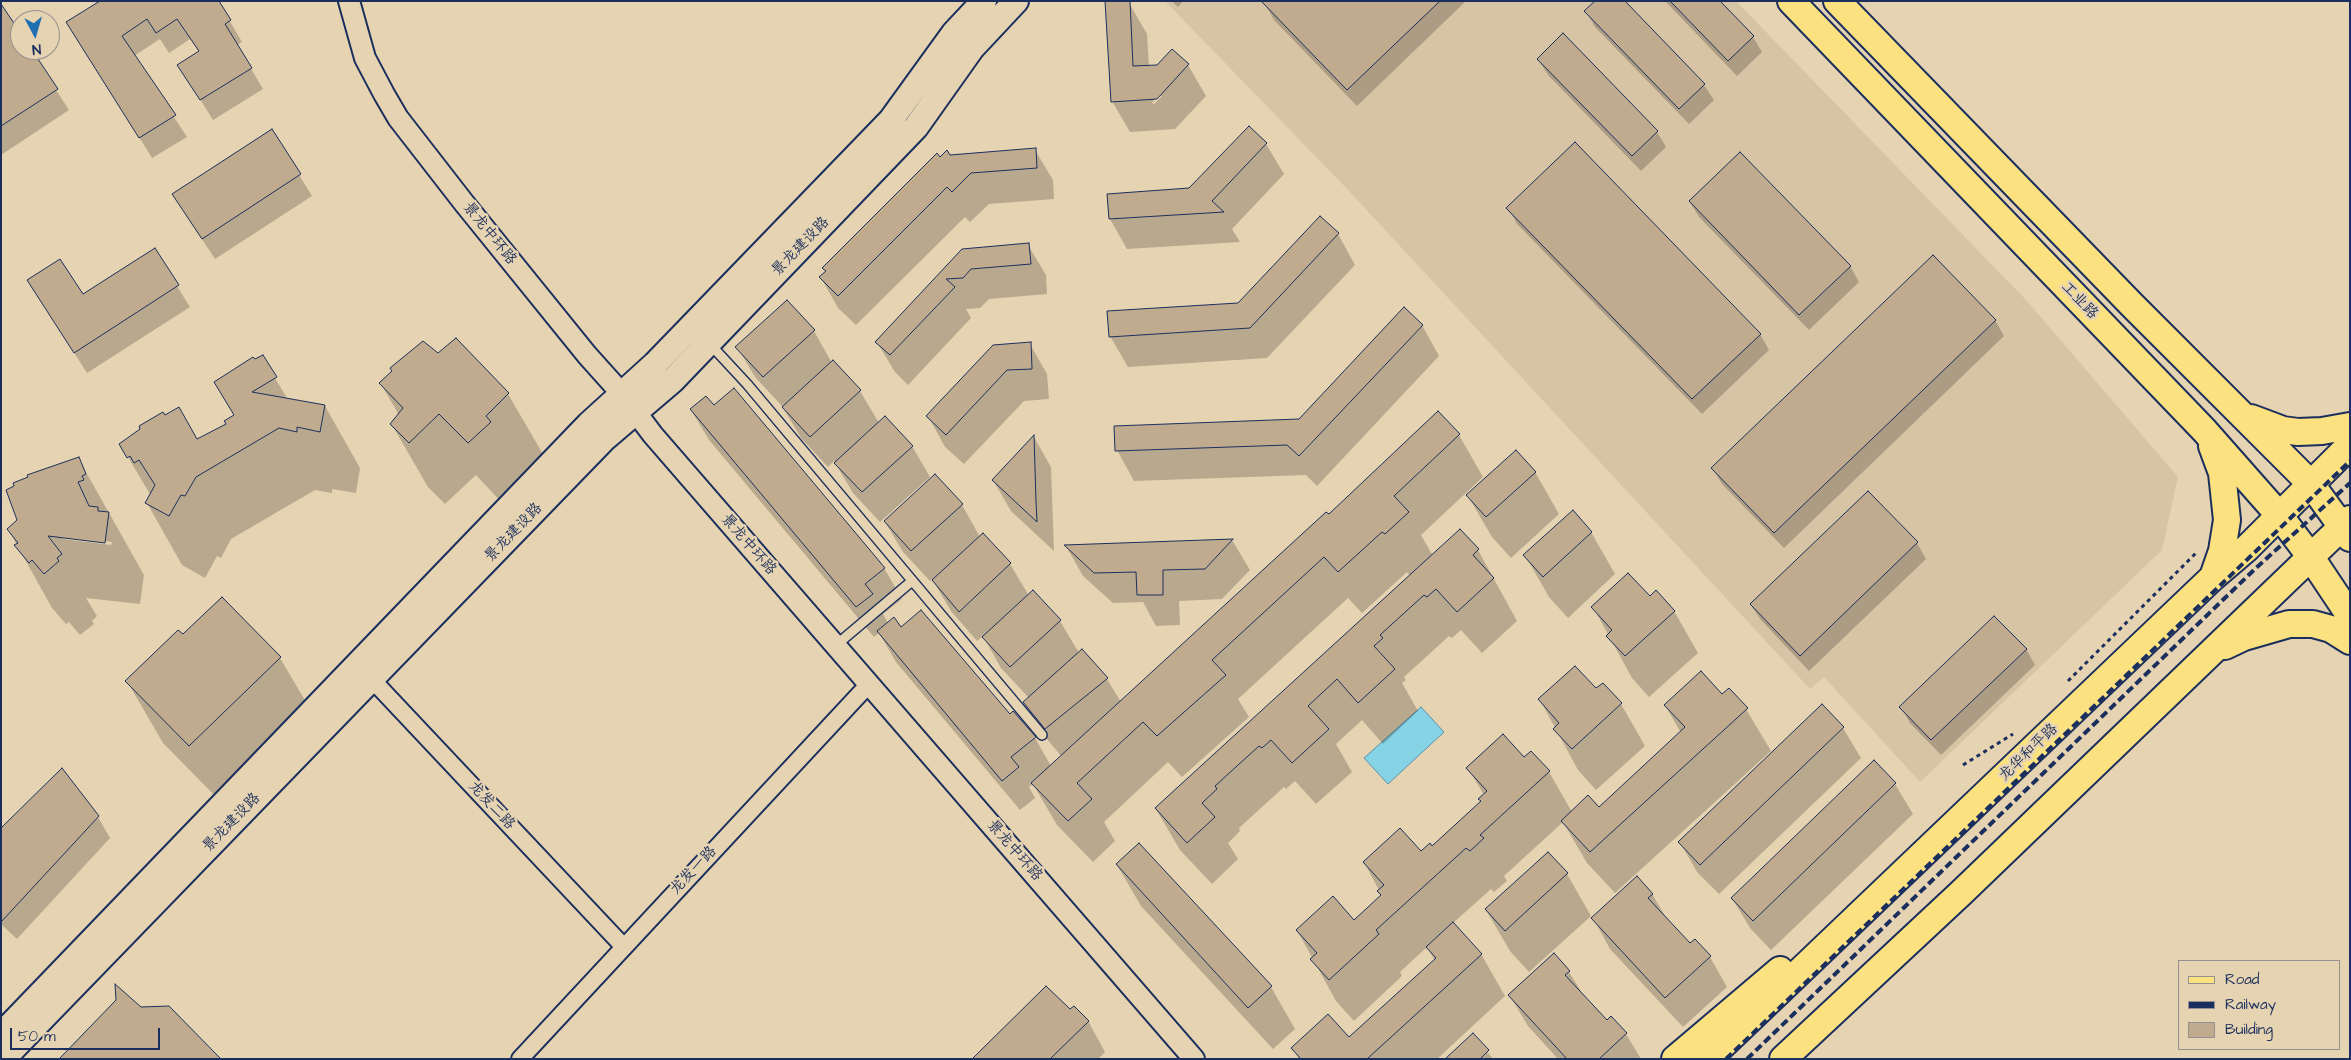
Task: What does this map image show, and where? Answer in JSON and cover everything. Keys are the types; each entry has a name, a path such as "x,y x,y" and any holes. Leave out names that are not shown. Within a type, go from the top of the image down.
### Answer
{"main road":[{"name":"景龙建设路","path":"629,403 655,364 891,120 954,34 984,1"},
{"name":"景龙建设路","path":"3,1059 365,672 589,424 673,380 916,128 972,48 1016,1"},
{"name":"工业路","path":"1791,1 2204,430 2279,516 2310,556 2350,616"},
{"path":"1783,1059 1961,893 2310,556 2347,528 2311,484 2240,411 2132,306 1837,1"},
{"path":"2240,411 2266,425 2283,430 2322,431 2350,426"},
{"path":"2204,430 2214,450 2222,473 2227,506 2226,532 2213,577"},
{"name":"龙华和平路","path":"1708,1059 2279,516 2350,445"},
{"path":"2206,656 2244,636 2289,624 2313,624 2331,629 2350,641"},
{"name":"景龙建设路","path":"1,1036 365,672"},
{"path":"1675,1059 1750,993 1783,967 1851,923"}],"street":[{"name":"景龙中环路","path":"349,1 365,58 398,118 464,203 629,403 653,435 1194,1059"},
{"name":"龙发二路","path":"365,672 624,947"},
{"name":"龙发一路","path":"520,1059 869,684"}],"lane":[{"path":"708,343 746,384 1042,736"},
{"path":"835,646 912,581"}],"path":[{"path":"2067,682 2201,548"},
{"path":"1963,766 2014,734 2020,727"}],"shaded area":[{"path":"1165,1 1736,1 2027,301 2178,477 2162,550 1920,782 1824,677 1810,689 1350,192"}],"water":[{"path":"1421,707 1444,732 1388,784 1364,758"}],"building":[{"path":"100,1 219,1 231,20 225,24 252,68 200,100 177,65 199,51 177,19 156,33 147,19 122,36 176,115 139,138 66,22"},
{"path":"1105,1 1130,1 1133,66 1157,65 1172,49 1189,64 1157,99 1111,102"},
{"path":"1261,1 1440,1 1347,90"},
{"path":"1595,1 1625,1 1705,84 1679,109 1584,11"},
{"path":"1670,1 1720,1 1754,36 1728,61"},
{"path":"1,4 10,17 10,60 39,60 58,89 1,126"},
{"path":"1563,33 1658,131 1632,156 1537,59"},
{"path":"1249,126 1267,143 1212,201 1224,212 1109,219 1107,194 1189,188"},
{"path":"272,129 301,174 202,239 172,194"},
{"path":"1575,142 1761,334 1692,399 1506,208"},
{"path":"1036,148 1037,168 971,173 952,192 947,187 838,296 819,277 826,271 822,268 937,153 940,157 947,150 950,155"},
{"path":"1740,152 1851,266 1799,315 1689,201"},
{"path":"1320,216 1339,233 1250,328 1109,337 1107,311 1238,303"},
{"path":"1029,243 1031,264 971,269 963,278 946,279 955,287 890,355 875,342 962,249"},
{"path":"155,248 179,285 74,353 27,280 60,259 83,294"},
{"path":"1933,255 1996,320 1774,533 1711,468"},
{"path":"787,300 815,330 763,377 735,347"},
{"path":"1404,307 1423,325 1299,456 1287,445 1115,451 1114,426 1299,419"},
{"path":"456,338 509,393 486,416 491,422 468,443 439,414 409,443 390,424 403,408 379,383 392,371 390,368 423,341 438,353"},
{"path":"1031,342 1032,369 1007,370 946,435 926,416 993,345"},
{"path":"263,355 277,377 252,392 325,405 320,432 297,427 297,432 279,428 196,477 185,496 181,495 169,516 145,503 155,485 139,460 134,463 130,456 127,458 119,444 140,429 139,426 163,412 165,415 179,407 197,439 226,424 224,421 234,415 214,382 253,357 255,359"},
{"path":"833,360 861,390 810,437 782,407"},
{"path":"734,388 885,568 865,584 873,594 856,607 690,409 706,396 714,405"},
{"path":"1438,411 1460,434 1394,496 1409,512 1385,534 1382,532 1338,572 1324,557 1212,660 1226,675 1157,736 1143,722 1077,783 1092,799 1068,821 1031,783 1326,512 1329,514"},
{"path":"885,416 913,446 862,492 834,463"},
{"path":"1034,435 1036,502 1037,522 992,480"},
{"path":"1516,450 1536,472 1486,517 1466,495"},
{"path":"79,457 86,474 82,476 84,480 78,482 89,506 98,507 98,511 109,512 105,543 48,536 62,554 57,558 59,561 44,574 32,560 29,563 14,545 18,543 7,529 17,520 6,490 14,486 13,483 28,477 27,475"},
{"path":"935,474 963,504 911,551 884,521"},
{"path":"1868,491 1918,542 1800,656 1750,604"},
{"path":"1573,510 1592,532 1543,577 1523,555"},
{"path":"1460,529 1479,549 1473,555 1494,578 1457,612 1436,589 1427,597 1424,595 1380,635 1383,638 1374,646 1395,669 1358,703 1337,679 1308,706 1329,729 1292,763 1271,740 1262,748 1259,746 1215,786 1217,789 1202,803 1215,817 1187,843 1155,808"},
{"path":"983,533 1011,563 959,612 932,580"},
{"path":"1233,539 1205,569 1163,570 1163,595 1137,595 1136,572 1094,573 1064,545"},
{"path":"1628,573 1650,596 1656,590 1675,611 1625,656 1606,636 1612,630 1591,607"},
{"path":"1033,590 1061,620 1010,667 982,637"},
{"path":"222,597 281,657 189,746 125,681 178,630 183,634"},
{"path":"921,610 1010,714 1013,711 1036,737 1011,757 1019,767 1002,781 877,631 894,617 901,627"},
{"path":"1994,616 2027,649 1931,740 1899,707"},
{"path":"1082,649 1108,678 1045,729 1023,702"},
{"path":"1575,666 1596,688 1603,683 1622,703 1572,749 1553,729 1559,723 1538,699"},
{"path":"1701,671 1722,694 1729,688 1748,708 1590,852 1561,821 1588,795 1599,807 1685,727 1664,705"},
{"path":"1822,704 1844,727 1700,865 1678,842"},
{"path":"1503,734 1524,757 1531,751 1550,771 1480,835 1484,838 1470,851 1466,848 1376,930 1379,934 1329,980 1310,959 1317,953 1296,930 1333,896 1354,920 1381,895 1377,891 1384,885 1363,862 1400,828 1421,851 1430,843 1432,846 1481,801 1478,799 1487,791 1466,768"},
{"path":"1874,760 1896,783 1753,921 1731,898"},
{"path":"62,768 99,816 1,922 1,828"},
{"path":"1139,843 1272,986 1248,1008 1116,864"},
{"path":"1548,852 1568,873 1505,931 1485,909"},
{"path":"1637,876 1653,894 1648,898 1690,943 1695,939 1711,956 1665,998 1591,918"},
{"path":"1453,922 1482,954 1367,1059 1301,1059 1291,1048 1328,1014 1349,1037 1436,958 1426,947"},
{"path":"1554,953 1570,971 1565,975 1607,1020 1611,1016 1627,1033 1599,1059 1567,1059 1508,995"},
{"path":"115,984 141,1007 169,1006 221,1059 59,1059 116,1000"},
{"path":"1046,986 1070,1009 1074,1006 1089,1021 1050,1059 972,1059"},
{"path":"1473,1033 1489,1050 1480,1059 1445,1059"}],"railway":[{"path":"1726,1059 2350,461"},
{"path":"1747,1059 2256,568 2350,483"}]}
